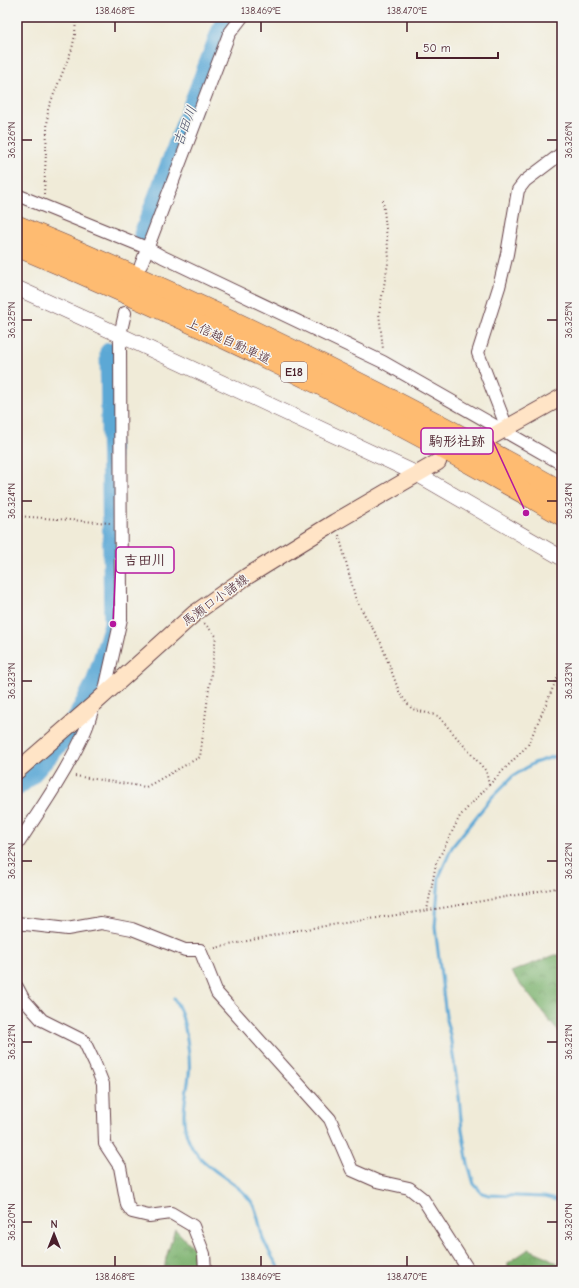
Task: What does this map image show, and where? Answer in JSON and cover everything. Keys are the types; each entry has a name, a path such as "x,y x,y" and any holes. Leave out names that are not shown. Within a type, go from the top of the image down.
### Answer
{"highway":[{"name":"上信越自動車道","path":"17,226 143,280 312,360 462,436 562,492"},
{"name":"上信越自動車道","path":"17,246 136,298 294,372 382,416 562,515"}],"main road":[{"path":"487,439 562,397"},
{"name":"馬瀬口小諸線","path":"17,771 195,613 246,577 335,522 438,462"}],"street":[{"path":"141,265 229,34 242,17"},
{"path":"505,429 478,353 507,254 518,190 525,180 562,153"},
{"path":"17,195 147,248 383,362 505,429 562,464"},
{"path":"17,288 416,474 562,558"},
{"path":"17,845 62,774 85,730 99,699 122,619 120,335 125,313"},
{"path":"17,924 67,929 101,922 132,929 185,950 200,950 217,993 330,1119 352,1170 377,1181 409,1188 423,1199 469,1271"},
{"path":"17,987 24,1000 42,1020 84,1041 103,1084 105,1144 120,1167 127,1205 132,1212 149,1216 171,1213 192,1226 204,1254 205,1271"}],"path":[{"path":"43,205 48,109 72,48 75,35 76,17"},
{"path":"383,200 389,258 379,313 383,347 383,362"},
{"path":"17,516 121,524"},
{"path":"335,522 356,600 381,642 400,694 412,709 438,716 486,771 489,785"},
{"path":"62,774 146,787 200,757 216,636 195,613"},
{"path":"427,910 436,864 460,816 528,745 562,667"},
{"path":"200,950 232,945 293,931 562,887"}],"green space":[{"path":"555,955 562,955 562,1034 556,1029 511,972"},
{"path":"175,1229 196,1251 201,1271 164,1271 166,1258"},
{"path":"529,1249 562,1266 562,1271 508,1271 508,1263"}],"waterway":[{"name":"吉田川","path":"143,234 226,17"},
{"name":"吉田川","path":"17,787 28,778 69,733 95,683 113,624 109,352"},
{"path":"562,754 534,763 513,776 492,797 452,847 439,877 435,927 447,1024 459,1097 462,1130 468,1164 474,1184 482,1193 489,1195 544,1197 562,1202"},
{"path":"174,999 184,1024 188,1047 189,1075 184,1112 187,1135 192,1147 199,1157 237,1186 253,1204 258,1216 263,1239 281,1271"}],"place":[{"name":"駒形社跡","path":"526,513"},
{"name":"吉田川","path":"113,624"}]}
